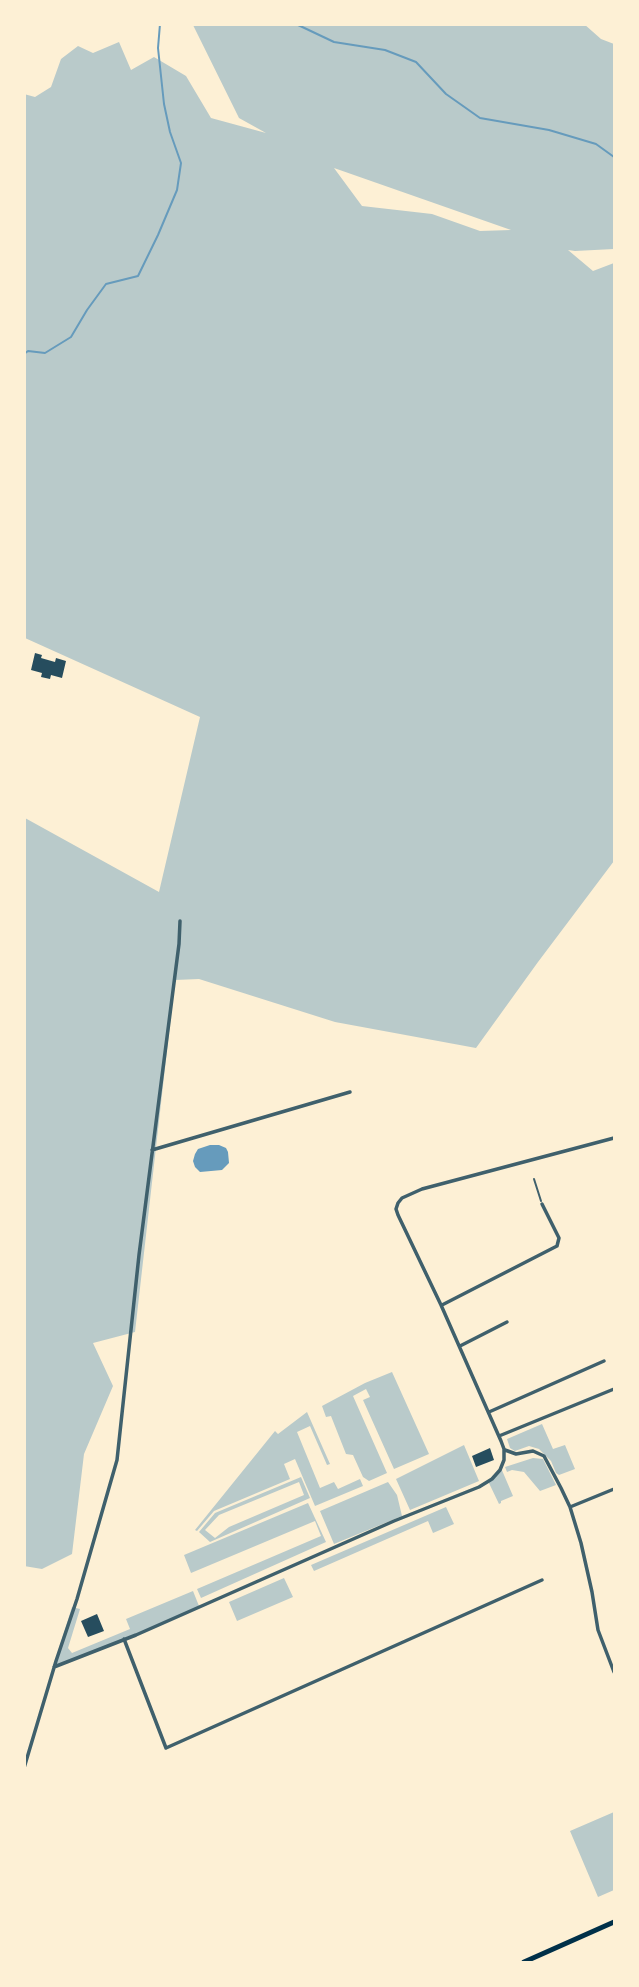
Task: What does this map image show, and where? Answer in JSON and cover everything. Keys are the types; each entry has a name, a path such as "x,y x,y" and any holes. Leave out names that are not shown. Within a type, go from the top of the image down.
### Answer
{"main road":[{"path":"524,1962 614,1922"}],"street":[{"path":"24,1768 117,1460 180,921"},
{"path":"152,1150 350,1092"},
{"path":"54,1667 479,1487 492,1479 500,1470 504,1449 460,1346 396,1209 402,1198 422,1189 614,1138"},
{"path":"441,1305 557,1245 559,1238 542,1204"},
{"path":"460,1346 508,1322"},
{"path":"489,1412 604,1361"},
{"path":"499,1436 614,1389"},
{"path":"504,1449 516,1454 533,1451 544,1456 570,1507 590,1583 598,1630 614,1672"},
{"path":"570,1507 614,1489"},
{"path":"124,1639 166,1748 542,1580"}],"lane":[{"path":"534,1179 542,1204"}],"shaded area":[{"path":"584,24 601,39 614,44 614,249 568,250 593,271 614,263 614,861 476,1048 335,1022 199,979 175,980 135,1332 93,1343 113,1386 84,1454 72,1554 42,1569 24,1566 25,818 159,892 200,717 25,638 24,94 35,97 51,87 61,59 78,46 93,53 119,42 131,70 154,57 186,76 211,118 266,133 239,118 193,25","holes":["334,168 511,230 480,231 432,214 362,206"]},
{"path":"392,1372 429,1454 394,1469 363,1400 370,1397 366,1389 353,1396 387,1473 369,1481 363,1477 353,1455 346,1454 331,1416 326,1417 322,1406"},
{"path":"307,1412 330,1464 327,1465 310,1426 297,1432 320,1488 334,1482 338,1489 360,1479 363,1486 315,1506 295,1459 284,1464 290,1479 214,1511 197,1531 195,1530 275,1431 278,1434"},
{"path":"542,1424 553,1449 565,1445 575,1469 559,1475 551,1461 539,1449 529,1446 515,1451 510,1448 507,1439"},
{"path":"464,1445 479,1481 410,1510 396,1479"},
{"path":"533,1458 543,1459 556,1485 540,1491 524,1472 507,1472 505,1467"},
{"path":"501,1468 513,1496 499,1504 488,1481"},
{"path":"301,1477 310,1498 210,1542 199,1532 215,1513","holes":["299,1482 304,1495 229,1527 215,1538 205,1530 219,1515"]},
{"path":"388,1482 397,1495 402,1516 334,1544 320,1511"},
{"path":"308,1503 326,1542 201,1598 197,1589 321,1536 315,1521 191,1573 184,1555"},
{"path":"446,1507 454,1524 433,1533 428,1521 314,1571 311,1565"},
{"path":"284,1578 293,1597 237,1621 229,1602"},
{"path":"193,1591 199,1606 136,1635 53,1667 72,1607 80,1609 68,1648 72,1653 130,1629 126,1619"},
{"path":"614,1812 614,1890 598,1897 570,1831"}],"water":[{"path":"210,1145 226,1148 229,1163 222,1170 200,1172 193,1161 195,1154 198,1149"}],"building":[{"path":"35,653 55,662 56,658 66,661 62,678 51,675 50,679 41,677 42,673 31,670"},
{"path":"490,1448 494,1460 476,1467 472,1456"},
{"path":"97,1614 104,1631 88,1637 81,1621"}],"waterway":[{"path":"24,354 28,351 45,353 71,337 106,284 138,276 177,190 181,163 164,104 158,48 160,24"},
{"path":"296,24 334,42 385,50 416,62 446,94 480,118 549,130 596,144 614,157"}]}
